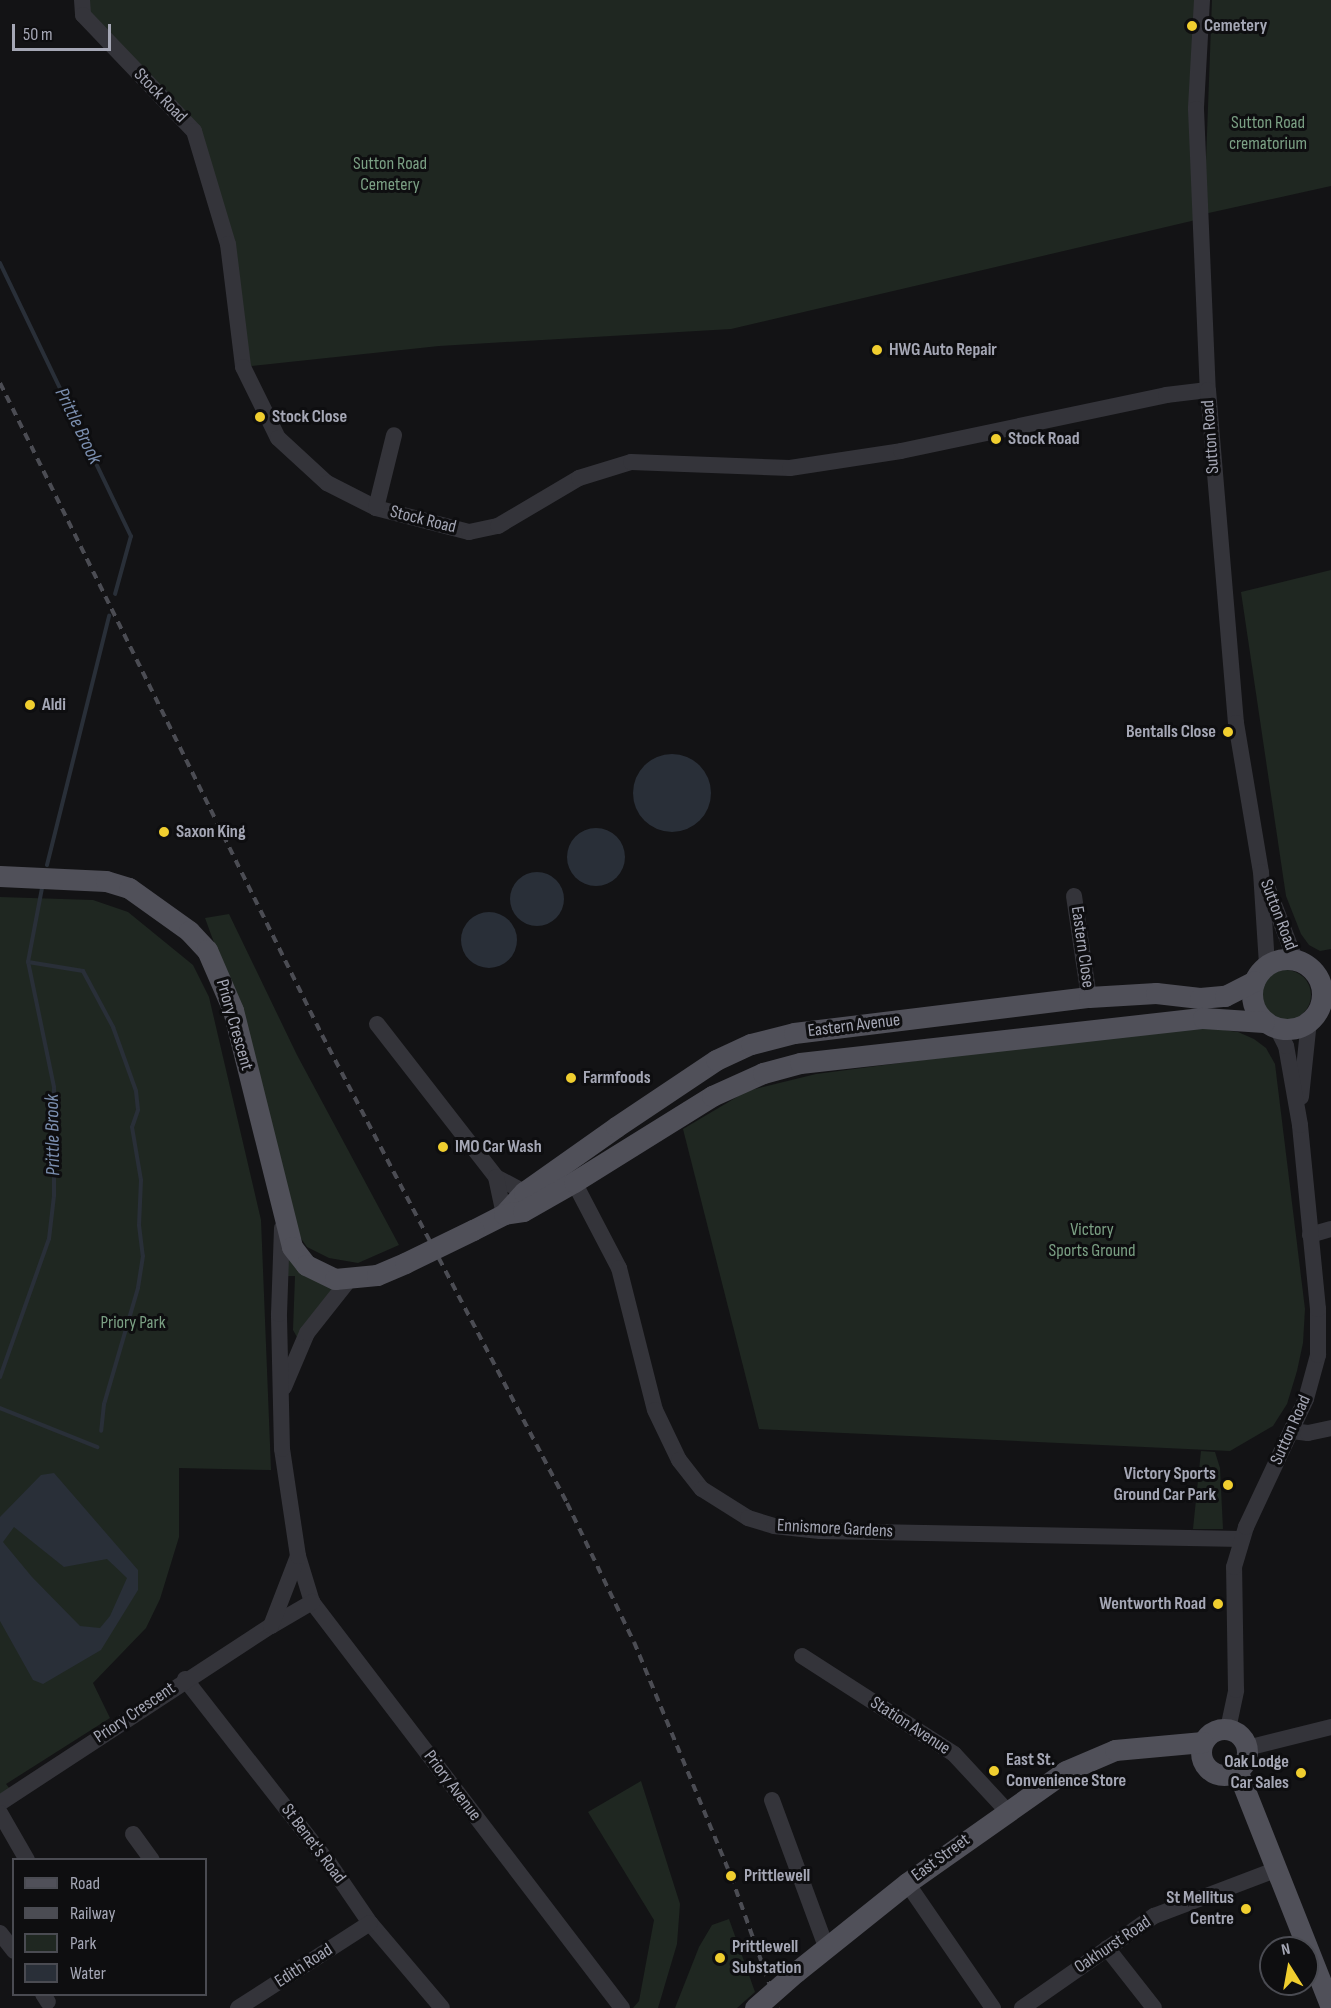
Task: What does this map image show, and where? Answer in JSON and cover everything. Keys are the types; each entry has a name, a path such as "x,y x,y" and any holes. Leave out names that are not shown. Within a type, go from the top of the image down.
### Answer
{"main road":[{"name":"Priory Crescent","path":"0,876 73,877 129,888 166,911 207,950 233,1010 283,1221 292,1247 306,1264 321,1275 348,1281"},
{"path":"1295,959 1322,971 1321,985 1326,1000 1310,1021"},
{"name":"Eastern Avenue","path":"504,1214 524,1192 716,1060 751,1044 794,1033 1089,997 1156,993 1225,996 1260,972 1295,959"},
{"path":"1260,972 1252,1003 1270,1025"},
{"name":"Eastern Avenue","path":"348,1281 405,1263 504,1214 523,1211 712,1096 763,1073 800,1063 1203,1018 1288,1029 1310,1021"},
{"path":"1228,1729 1240,1735 1247,1748 1245,1761 1237,1770 1220,1774 1205,1765 1203,1742 1213,1731 1228,1729"},
{"name":"East Street","path":"755,2008 826,1947 907,1883 1006,1810 1093,1758 1115,1750 1203,1742"},
{"name":"East Street","path":"1148,1747 1205,1765"},
{"path":"1237,1770 1331,2007"}],"street":[{"name":"Stock Road","path":"82,0 83,15 194,131 228,244 243,367 278,438 327,483 376,508 469,532 498,526 532,502 579,478 631,462 790,468 902,451 1166,395 1208,390"},
{"name":"Sutton Road","path":"1202,0 1196,109 1208,390 1236,723 1261,872 1260,972"},
{"path":"376,508 394,435"},
{"name":"Sutton Road","path":"1261,872 1295,959"},
{"name":"Eastern Close","path":"1074,896 1089,997"},
{"name":"Sutton Road","path":"1300,1125 1310,1021"},
{"path":"376,1023 496,1177 524,1192"},
{"name":"Sutton Road","path":"1228,1729 1237,1667 1232,1590 1242,1539 1292,1431 1318,1355 1318,1317 1300,1125 1286,1046 1270,1025"},
{"path":"496,1177 504,1214"},
{"name":"Ennismore Gardens","path":"574,1182 619,1268 656,1410 679,1460 702,1489 748,1518 774,1526 820,1531 1242,1539"},
{"name":"Priory Crescent","path":"272,1626 298,1556 282,1449 279,1314 283,1221"},
{"path":"1310,1235 1331,1229"},
{"name":"Priory Crescent","path":"282,1394 307,1333 348,1281"},
{"path":"1292,1431 1308,1433 1331,1428"},
{"name":"Priory Avenue","path":"298,1556 312,1602 622,2008"},
{"name":"Priory Crescent","path":"0,1803 185,1679 312,1602"},
{"name":"Station Avenue","path":"802,1656 954,1755 1006,1810"},
{"name":"St Benet's Road","path":"185,1679 329,1863 370,1923 442,2008"},
{"path":"1247,1748 1331,1727"},
{"path":"772,1800 826,1947"},
{"path":"0,1813 26,1858"},
{"path":"133,1834 151,1858"},
{"name":"Oakhurst Road","path":"1022,2008 1154,1916 1278,1869"},
{"path":"907,1883 993,2008"},
{"name":"Edith Road","path":"238,2008 370,1923"},
{"path":"0,1933 12,1948"},
{"path":"1107,1948 1155,2008"}],"green space":[{"name":"Sutton Road Cemetery","path":"82,0 1202,0 1200,219 731,329 439,346 243,367 228,244 194,131 83,15"},
{"name":"Sutton Road crematorium","path":"1212,0 1331,0 1331,186 1204,214"},
{"path":"1331,570 1331,949 1320,951 1309,945 1301,934 1286,896 1241,592"},
{"name":"Priory Park","path":"0,897 93,900 128,912 193,965 209,997 261,1220 271,1470 179,1468 179,1537 160,1599 146,1628 93,1683 110,1718 6,1784 10,1789 0,1795"},
{"path":"229,914 297,1055 399,1245 358,1263 329,1258 307,1247 300,1237 238,1008 205,918"},
{"path":"1286,970 1300,974 1307,981 1311,995 1307,1009 1300,1016 1286,1020 1272,1016 1265,1009 1261,995 1265,981 1272,974"},
{"name":"Victory Sports Ground","path":"1188,1025 1238,1032 1254,1039 1266,1048 1275,1064 1305,1309 1303,1343 1297,1371 1287,1404 1273,1426 1230,1451 759,1429 683,1129 747,1091 816,1074"},
{"path":"283,1246 335,1287 298,1339 293,1330 295,1276 285,1276"},
{"path":"1201,1451 1215,1452 1220,1468 1223,1529 1193,1529"},
{"path":"641,1781 680,1904 677,1944 658,2008 633,2008 639,2001 654,1920 588,1812"},
{"path":"729,1919 755,1992 737,2008 675,2008 699,1947 712,1925"}],"water":[{"path":"672,754 687,757 699,766 708,778 711,793 708,808 699,820 687,829 672,832 657,829 645,820 636,808 633,793 636,778 645,766 657,757"},
{"path":"596,828 612,833 620,841 625,857 620,873 612,881 596,886 580,881 572,873 567,857 572,841 580,833"},
{"path":"532,872 542,872 552,876 560,884 564,899 560,914 552,922 542,926 532,926 522,922 514,914 510,904 510,894 514,884 522,876"},
{"path":"489,912 500,914 509,920 515,929 517,940 515,951 509,960 500,966 489,968 478,966 469,960 463,951 461,940 463,929 469,920 478,914"},
{"path":"54,1473 138,1570 138,1590 101,1650 43,1684 33,1680 0,1621 0,1517 41,1475","holes":["14,1527 64,1567 107,1559 127,1578 110,1616 100,1628 80,1626 32,1577 3,1542"]}],"waterway":[{"name":"Prittle Brook","path":"0,263 131,536 115,594"},
{"name":"Prittle Brook","path":"47,865 109,616"},
{"name":"Prittle Brook","path":"0,1377 49,1239 54,1196 54,1087 28,962 42,888"},
{"path":"28,962 83,971 113,1027 136,1091 138,1110 132,1127 141,1180 139,1225 143,1256 138,1288 104,1404 101,1431"},
{"path":"0,1408 97,1447"}],"railway":[{"path":"0,383 322,1035 567,1503 634,1642 731,1876 778,2008"}],"place":[{"name":"Cemetery","path":"1192,26"},
{"name":"HWG Auto Repair","path":"877,350"},
{"name":"Stock Close","path":"260,417"},
{"name":"Stock Road","path":"996,439"},
{"name":"Aldi","path":"30,705"},
{"name":"Bentalls Close","path":"1228,732"},
{"name":"Saxon King","path":"164,832"},
{"name":"Farmfoods","path":"571,1078"},
{"name":"IMO Car Wash","path":"443,1147"},
{"name":"Victory Sports Ground Car Park","path":"1228,1485"},
{"name":"Wentworth Road","path":"1218,1604"},
{"name":"East St. Convenience Store","path":"994,1771"},
{"name":"Oak Lodge Car Sales","path":"1301,1773"},
{"name":"Prittlewell","path":"731,1876"},
{"name":"St Mellitus Centre","path":"1246,1909"},
{"name":"Prittlewell Substation","path":"720,1958"}]}
